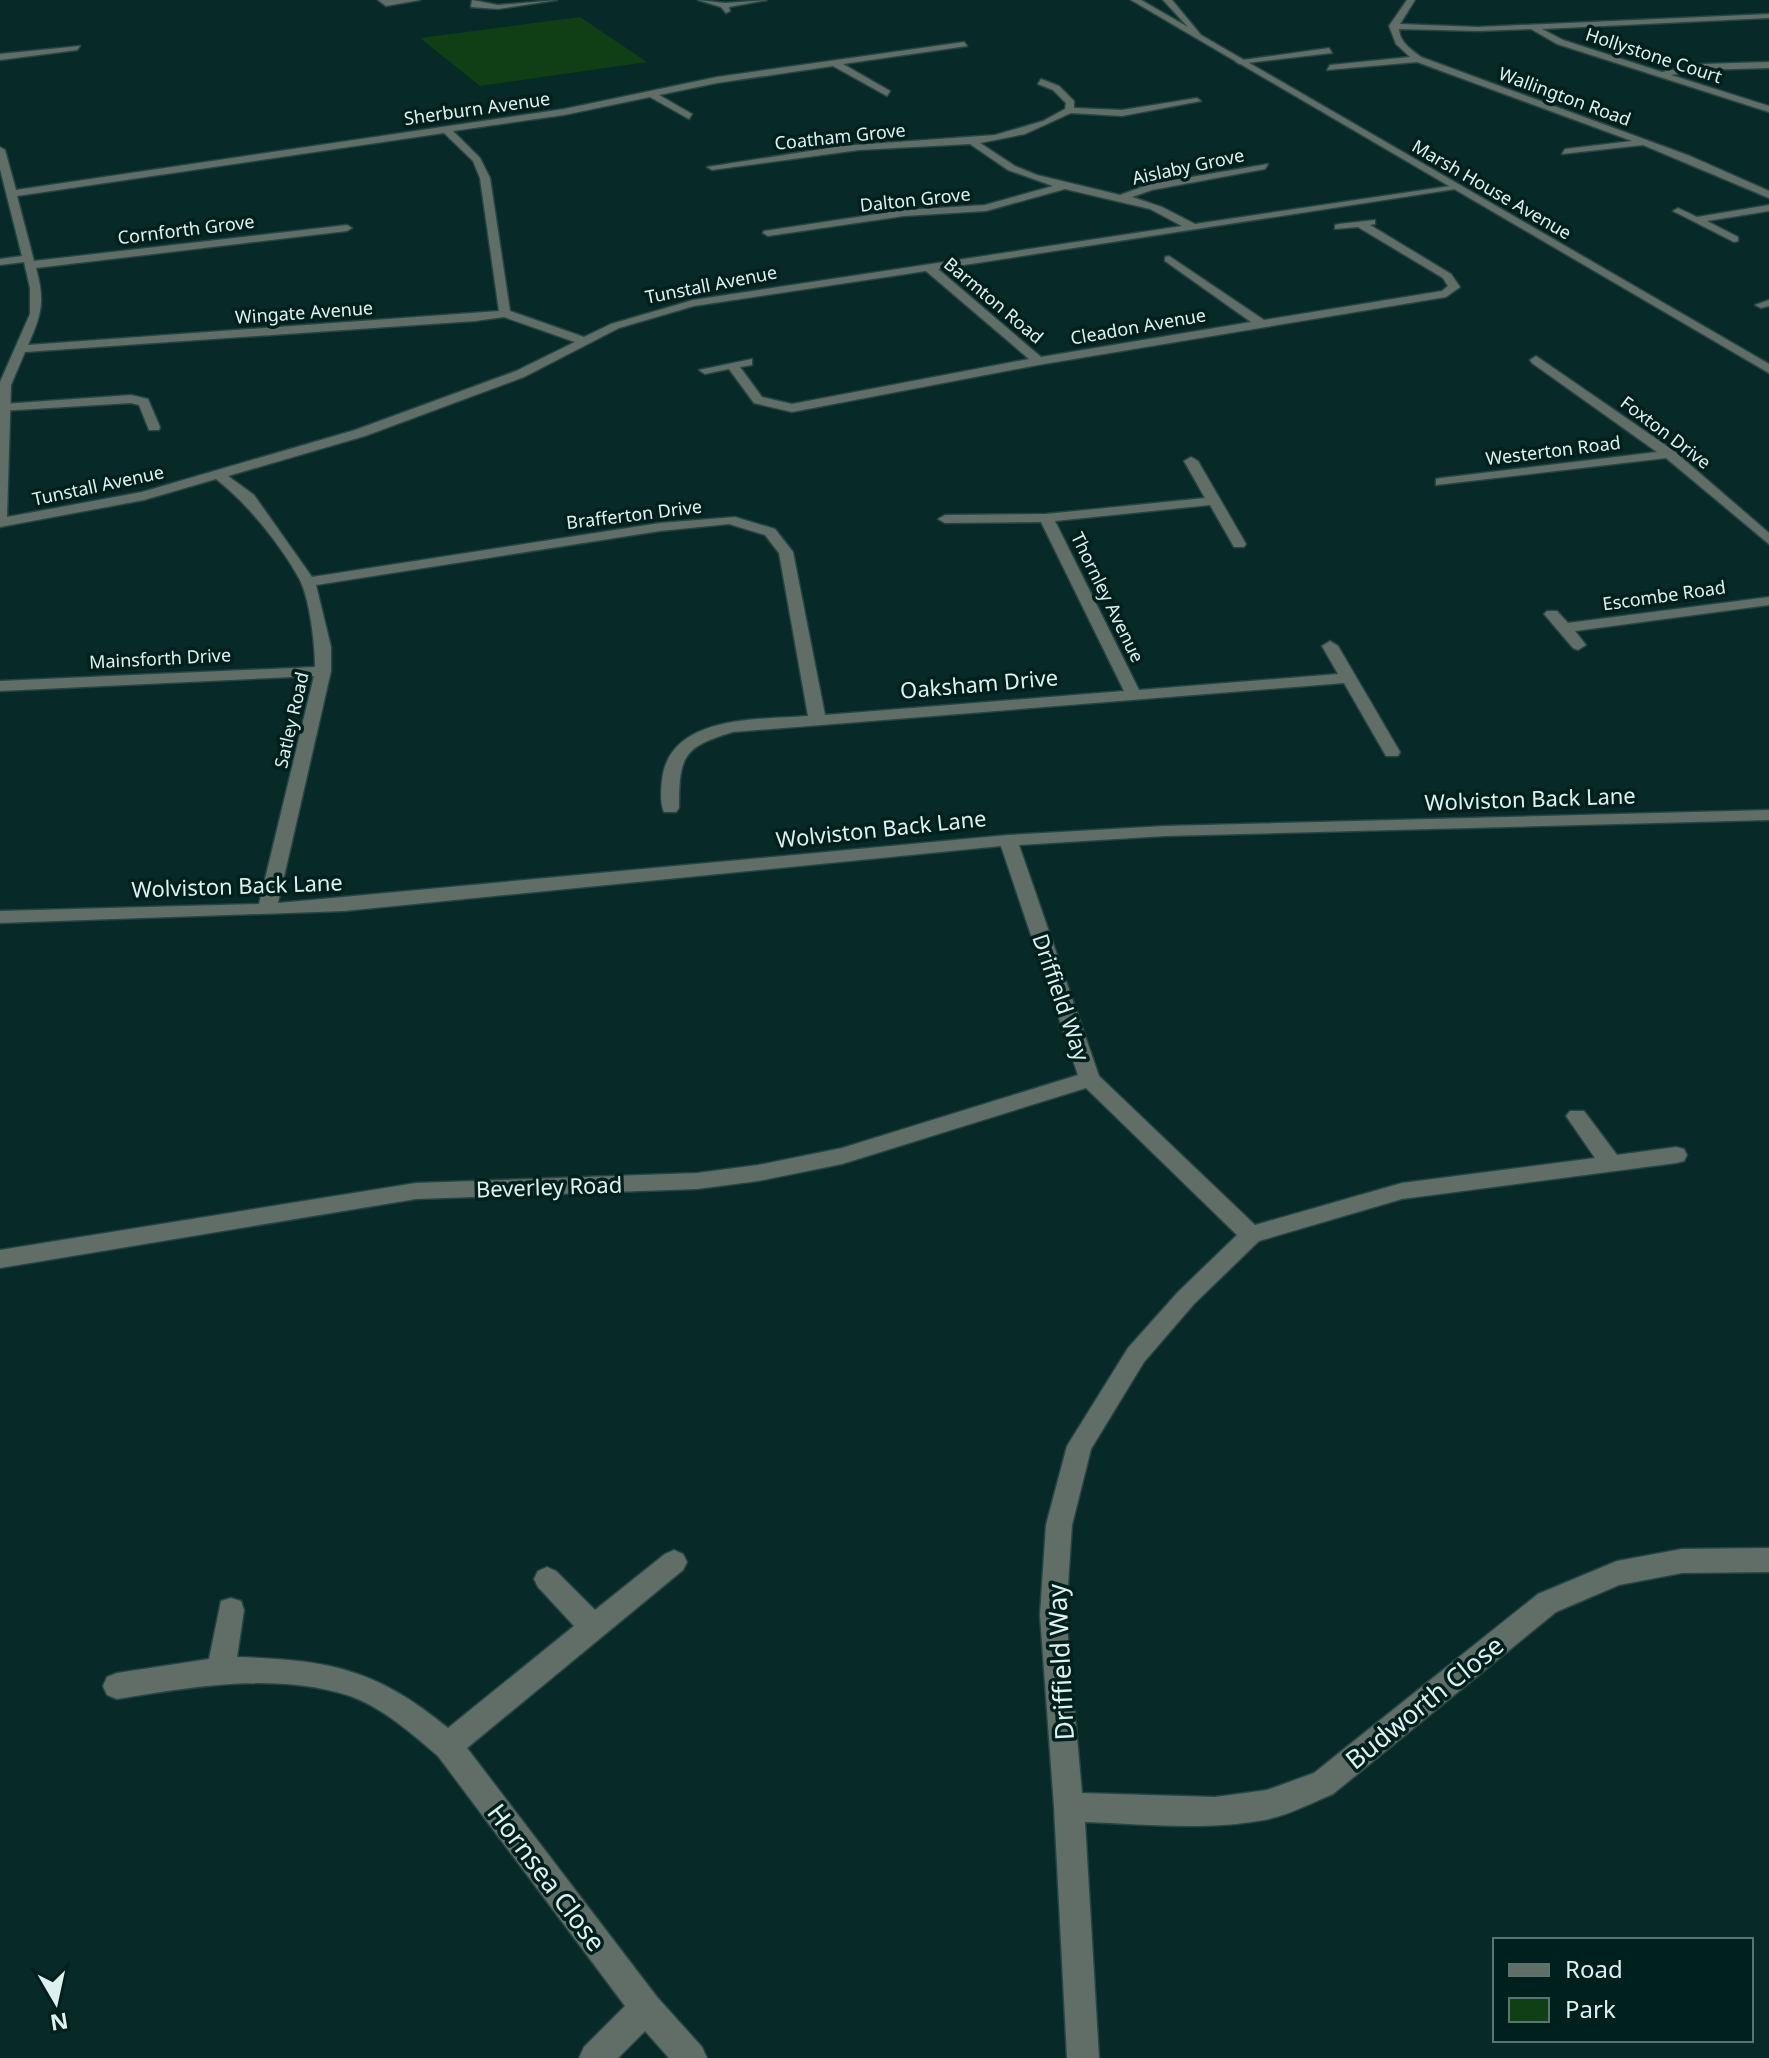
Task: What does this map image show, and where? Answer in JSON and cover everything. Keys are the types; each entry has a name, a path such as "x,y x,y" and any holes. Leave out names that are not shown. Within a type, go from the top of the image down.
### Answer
{"street":[{"path":"382,0 386,4 416,0"},
{"path":"476,0 474,5 490,7 553,0"},
{"path":"579,0 593,0"},
{"path":"702,0 725,8 763,0"},
{"path":"1117,0 1137,1"},
{"name":"Marsh House Avenue","path":"1167,0 1199,37"},
{"path":"1393,26 1411,0"},
{"name":"Marsh House Avenue","path":"1137,1 1769,369"},
{"path":"1393,26 1478,29 1769,16"},
{"path":"1393,26 1397,39 1418,59"},
{"name":"Hollystone Court","path":"1531,26 1560,42 1769,109"},
{"name":"Sherburn Avenue","path":"7,191 564,112 652,94 964,44"},
{"path":"0,57 77,48"},
{"path":"1239,61 1329,51"},
{"path":"1330,68 1418,59"},
{"name":"Wallington Road","path":"1418,59 1645,142 1767,193"},
{"path":"835,63 887,93"},
{"path":"1661,74 1702,67 1769,65"},
{"path":"1041,82 1066,97 1071,103 1069,110 1109,113 1197,101"},
{"path":"854,86 871,84"},
{"path":"652,94 684,113 662,113"},
{"path":"1147,102 1158,107"},
{"name":"Coatham Grove","path":"712,167 862,147 971,140 1017,133 1044,125 1069,110"},
{"path":"446,129 477,160 485,178 505,313"},
{"path":"971,140 981,151 1011,168 1063,186 1152,207 1192,227"},
{"path":"1585,162 1560,150 1645,142"},
{"path":"0,150 7,191 36,288 36,314 18,347 5,385 0,523"},
{"name":"Aislaby Grove","path":"1118,199 1150,187 1265,166"},
{"name":"Dalton Grove","path":"768,233 925,211 986,208 1063,186"},
{"name":"Tunstall Avenue","path":"0,523 144,496 360,433 472,393 639,317 693,303 1457,188"},
{"path":"1696,220 1769,208"},
{"path":"1678,211 1734,239"},
{"path":"1339,227 1375,222"},
{"name":"Cleadon Avenue","path":"732,365 758,400 792,408 1038,361 1446,294 1454,287 1447,276 1360,224"},
{"name":"Cornforth Grove","path":"0,262 29,262 347,228"},
{"path":"1153,262 1175,258 1261,324"},
{"name":"Barmton Road","path":"928,267 1038,361"},
{"name":"Wingate Avenue","path":"18,347 475,318 505,313 585,341"},
{"name":"Foxton Drive","path":"1536,360 1669,454 1752,522 1769,540"},
{"path":"705,370 748,362"},
{"path":"3,408 131,399 144,402 154,427"},
{"path":"778,421 792,408"},
{"name":"Westerton Road","path":"1427,467 1446,487 1669,454"},
{"path":"1191,461 1239,544"},
{"name":"Satley Road","path":"219,475 249,498 308,582 323,647 323,671 267,910"},
{"name":"Thornley Avenue","path":"945,519 1046,518 1212,501"},
{"name":"Thornley Avenue","path":"1046,518 1133,693"},
{"path":"1752,522 1769,518"},
{"name":"Brafferton Drive","path":"308,582 660,527 730,520 752,525 770,532 786,552 817,718"},
{"name":"Escombe Road","path":"1564,628 1769,601"},
{"path":"1552,614 1578,645"},
{"path":"1330,646 1392,752"},
{"name":"Mainsforth Drive","path":"0,686 323,671"},
{"name":"Oaksham Drive","path":"670,808 670,763 681,748 698,737 732,727 1348,678"},
{"name":"Wolviston Back Lane","path":"0,917 267,910 1008,840 1165,831 1769,815"},
{"name":"Driffield Way","path":"1008,840 1090,1079 1251,1235"},
{"name":"Beverley Road","path":"0,1259 416,1191 697,1181 758,1173 842,1156 1090,1079"},
{"path":"1577,1116 1610,1162"},
{"name":"Driffield Way","path":"1083,2058 1069,1807 1053,1615 1059,1525 1079,1446 1136,1355 1186,1298 1251,1235 1402,1191 1676,1155"},
{"name":"Budworth Close","path":"1069,1807 1215,1812 1267,1805 1323,1784 1547,1603 1617,1573 1682,1561 1769,1560"},
{"path":"448,1746 674,1562"},
{"path":"547,1579 592,1626"},
{"path":"221,1670 231,1610"},
{"name":"Hornsea Close","path":"117,1686 221,1670 294,1672 353,1683 408,1713 448,1746 646,2008 691,2058"},
{"path":"595,2058 646,2008"}],"green space":[{"path":"580,17 647,62 480,86 420,38"}]}
